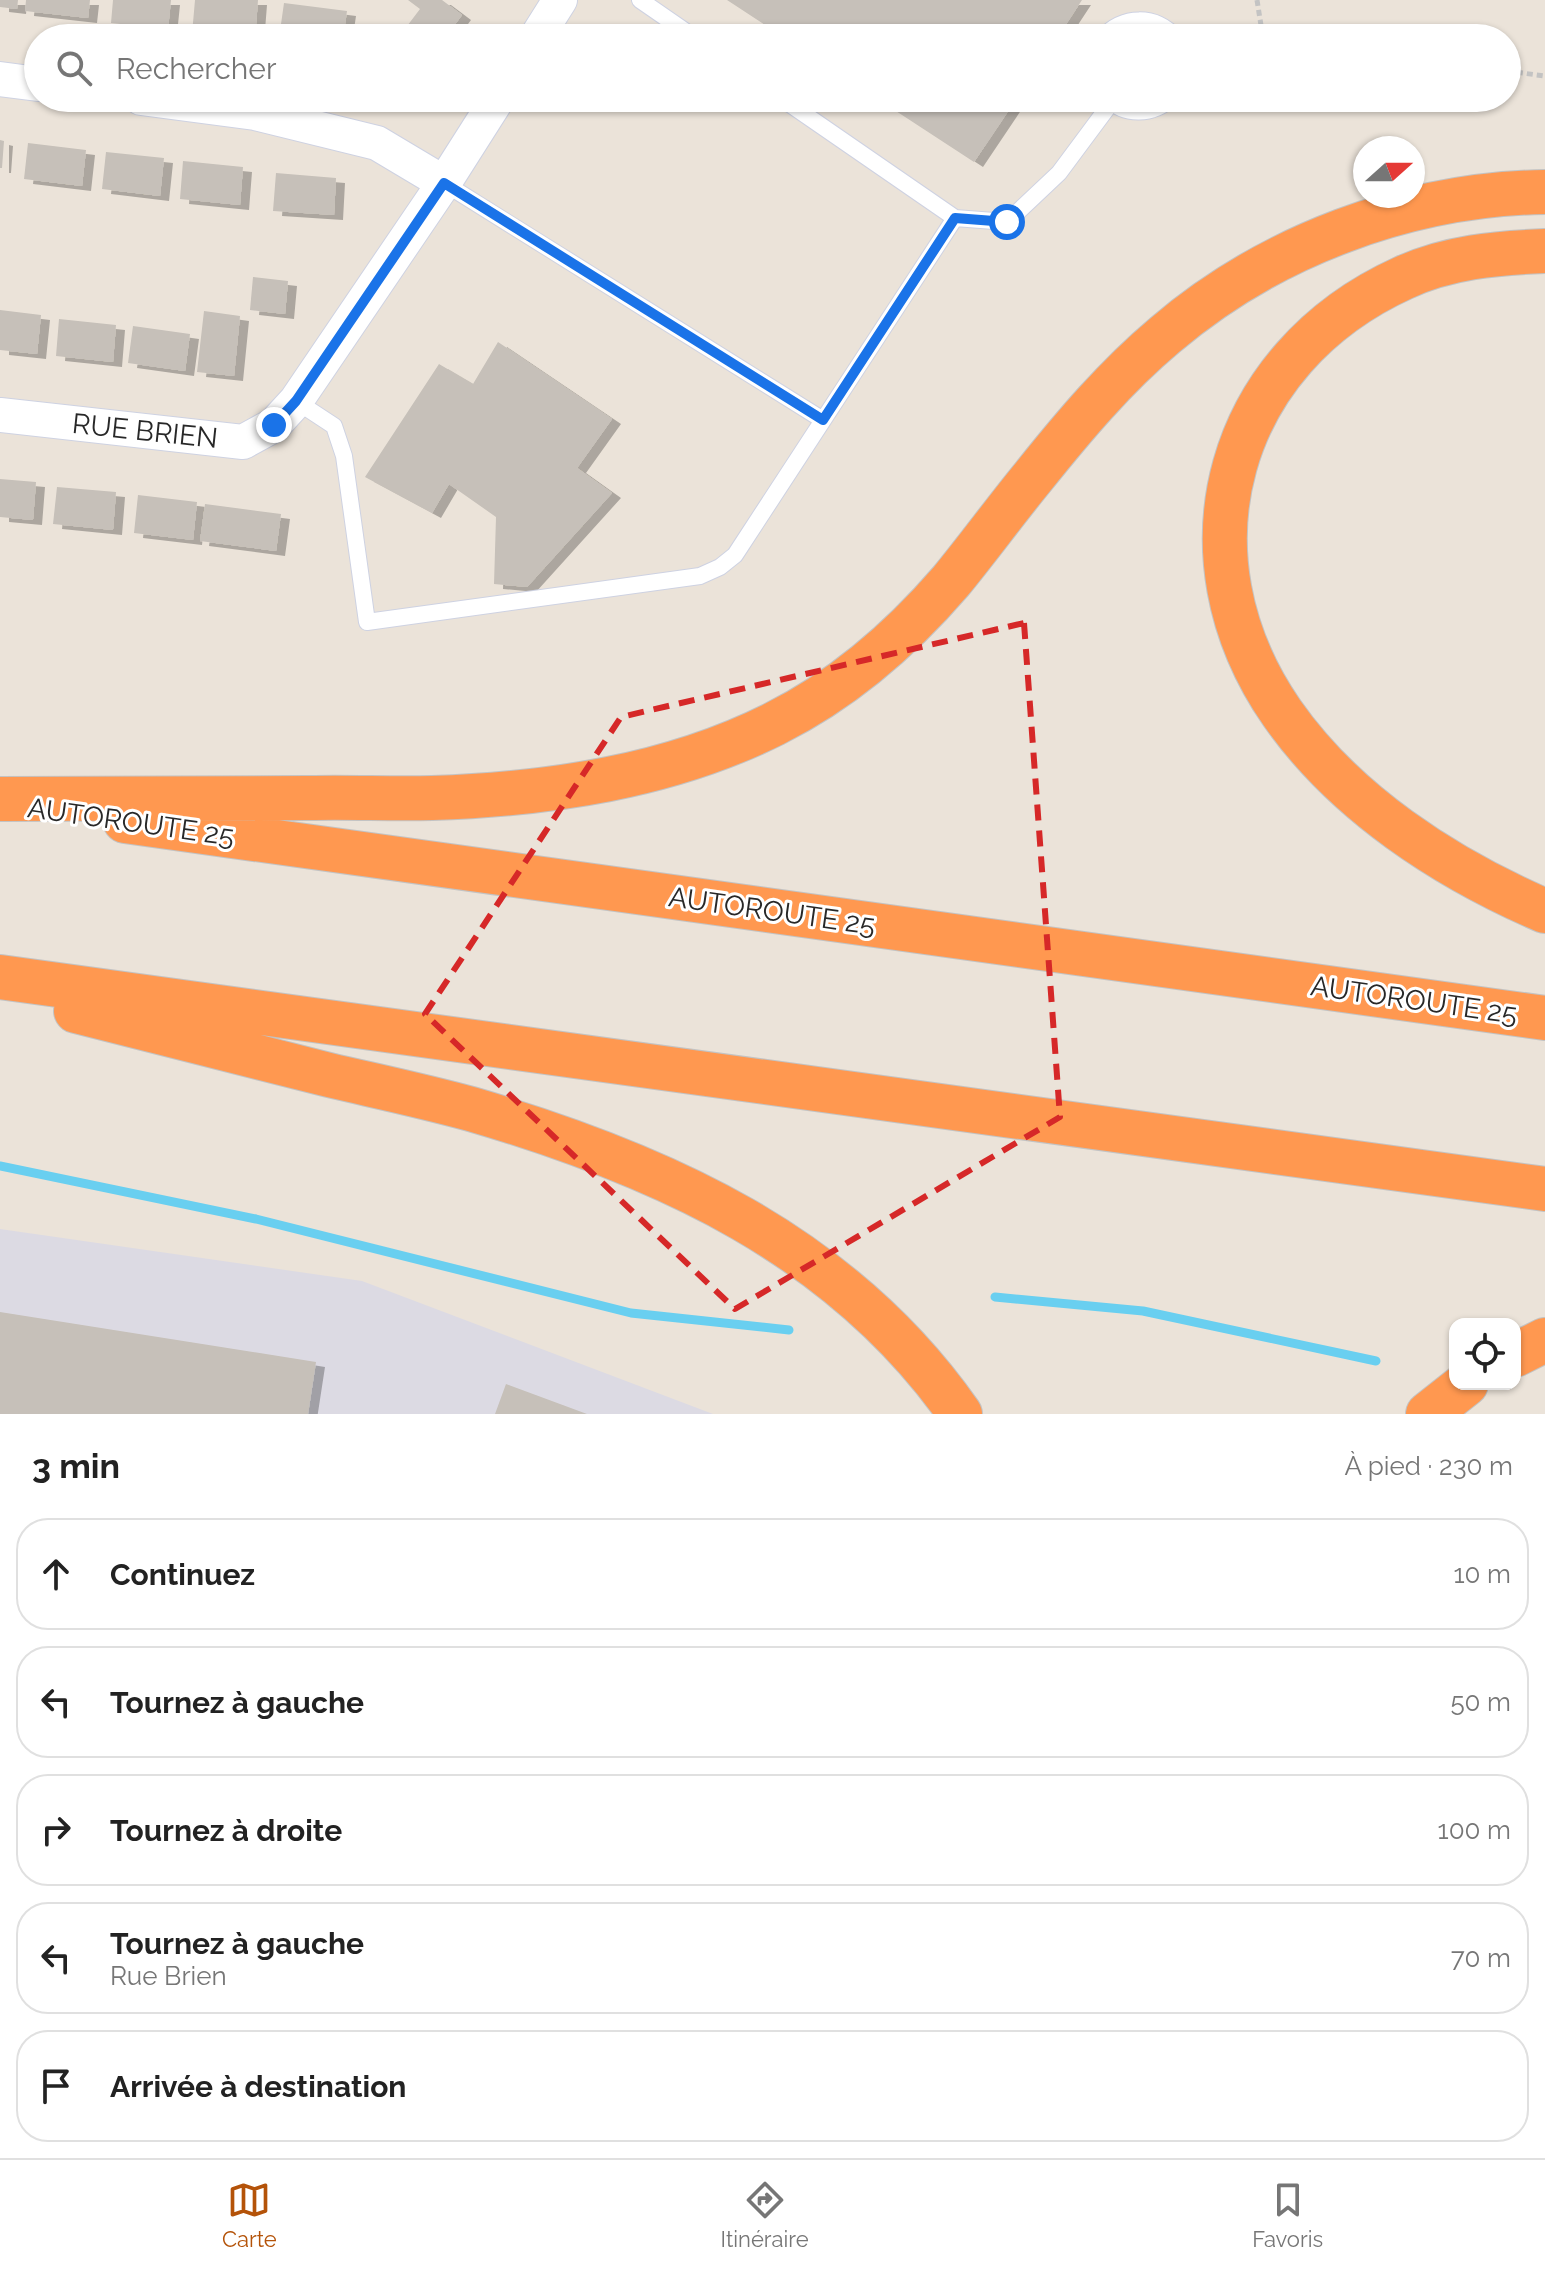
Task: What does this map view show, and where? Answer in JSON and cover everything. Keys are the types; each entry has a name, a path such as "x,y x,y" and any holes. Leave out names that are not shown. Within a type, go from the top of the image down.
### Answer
{"highway":[{"path":"0,802 490,795 640,773 721,747 792,715 885,648 950,582 1039,469 1106,391 1163,336 1226,289 1300,248 1393,215 1470,199 1545,192"},
{"path":"1545,251 1488,254 1422,270 1358,303 1313,337 1280,375 1247,430 1229,483 1224,540 1228,583 1243,635 1267,688 1299,736 1346,786 1400,829 1495,888 1545,911"},
{"name":"AUTOROUTE 25","path":"0,802 1545,1018"},
{"path":"0,977 1545,1189"},
{"path":"0,991 472,1110 599,1152 659,1176 764,1231 824,1273 906,1347 960,1414"},
{"path":"1521,1352 1545,1340"},
{"path":"1428,1414 1458,1390"}],"street":[{"path":"545,24 560,0"},
{"path":"0,79 24,82"},
{"path":"247,112 377,143 444,183"},
{"name":"RUE BRIEN","path":"0,415 243,442 274,425 296,401 489,112"}],"lane":[{"path":"640,0 675,24"},
{"path":"1120,24 1142,19 1159,24"},
{"path":"801,112 955,218 1007,222 1059,173 1101,112"},
{"path":"444,183 823,420"},
{"path":"296,401 334,426 344,456 367,622 700,576 735,555 955,218"}],"path":[{"path":"1257,0 1261,24"},
{"path":"1521,73 1545,76"}],"highlighted area":[{"path":"1024,623 1060,1117 735,1309 425,1014 621,717"}],"shaded area":[{"path":"0,1229 362,1281 713,1414 0,1414"}],"building":[{"path":"0,0 18,0 17,9 0,7"},
{"path":"26,0 90,0 88,18 25,11"},
{"path":"113,0 171,0 169,24 111,23"},
{"path":"195,0 258,0 256,24 193,24"},
{"path":"408,0 442,0 462,15 455,24 409,24 420,9"},
{"path":"727,0 1082,0 1066,24 764,24"},
{"path":"284,3 347,11 345,24 281,24"},
{"path":"897,112 1008,112 974,162"},
{"path":"0,140 4,141 2,168 0,168"},
{"path":"28,143 86,150 82,186 24,179"},
{"path":"106,152 164,158 160,196 102,189"},
{"path":"183,161 243,167 240,205 180,199"},
{"path":"276,173 336,178 334,215 273,211"},
{"path":"253,277 288,281 285,314 250,310"},
{"path":"0,310 41,315 37,354 0,350"},
{"path":"204,311 240,316 234,376 197,372"},
{"path":"59,319 116,325 113,362 56,356"},
{"path":"133,326 190,334 185,371 128,363"},
{"path":"498,342 612,419 577,468 612,493 527,587 494,584 496,517 449,484 432,513 365,477 439,364 473,384"},
{"path":"0,479 36,482 33,520 0,517"},
{"path":"57,487 116,492 113,530 53,524"},
{"path":"138,495 197,502 193,540 134,533"},
{"path":"205,504 281,514 276,551 200,541"},
{"path":"0,1312 316,1362 308,1414 0,1414"},
{"path":"506,1384 587,1414 495,1414"}],"waterway":[{"path":"0,1166 256,1219 631,1313 789,1330"},
{"path":"995,1297 1143,1311 1376,1361"}],"route":[{"path":"274,425 296,401 444,183 823,420 955,218 1007,222"}]}
